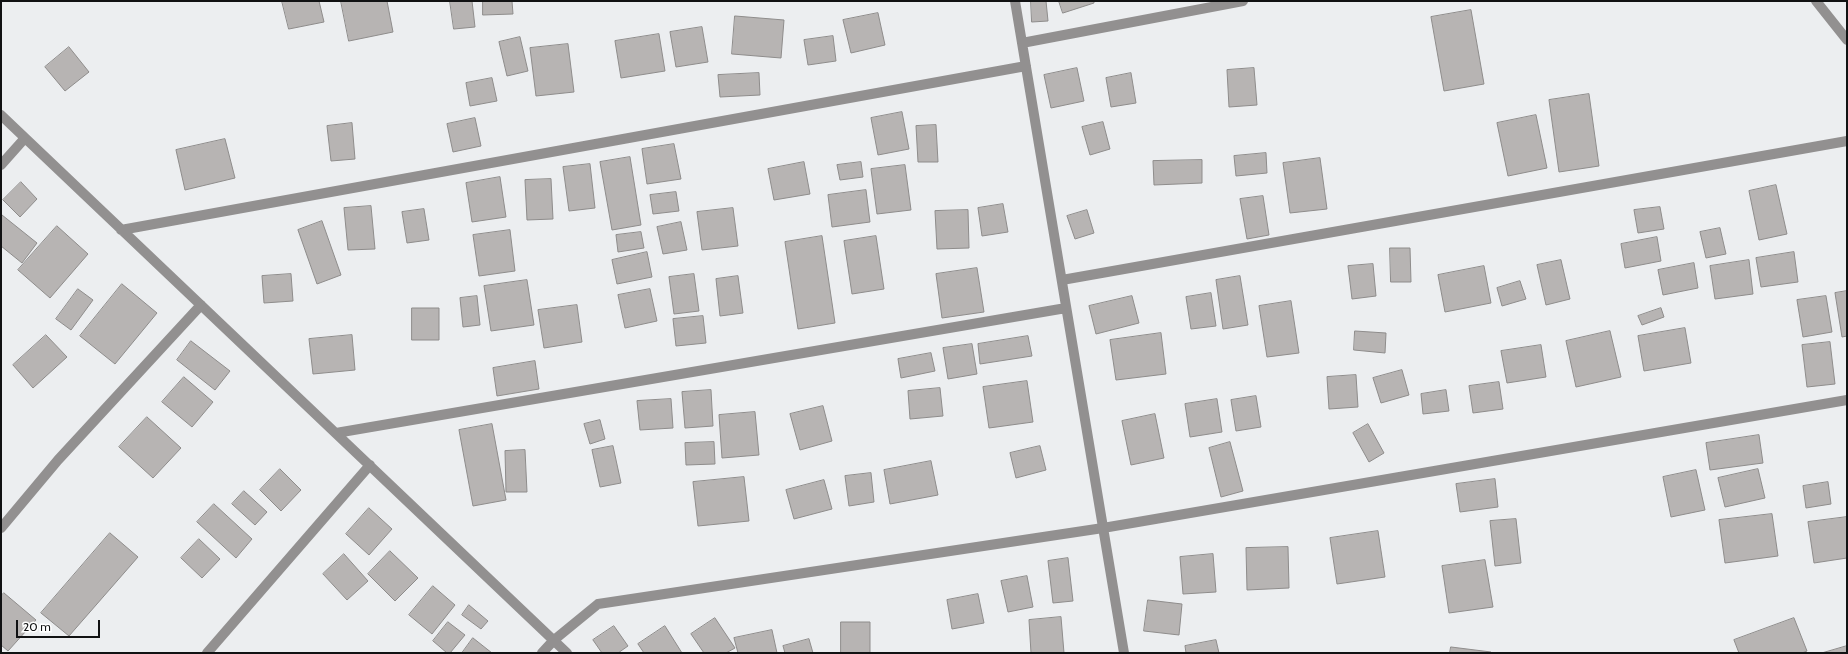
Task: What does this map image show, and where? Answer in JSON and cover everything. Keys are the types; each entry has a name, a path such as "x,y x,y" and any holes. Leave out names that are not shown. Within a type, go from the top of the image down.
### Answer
{"street":[{"path":"1015,1 1124,653"},
{"path":"1022,43 1243,1"},
{"path":"1816,1 1847,40"},
{"path":"121,230 1026,66"},
{"path":"1,115 566,653"},
{"path":"1,165 25,138"},
{"path":"1062,280 1847,141"},
{"path":"1,528 58,460 201,305"},
{"path":"336,433 1066,308"},
{"path":"542,653 554,640 598,604 1103,528 1847,400"},
{"path":"207,653 370,465"}],"building":[{"path":"282,1 319,1 324,22 289,29"},
{"path":"341,1 387,1 393,32 349,41"},
{"path":"450,1 472,1 475,27 454,29"},
{"path":"483,1 512,1 513,14 483,15"},
{"path":"1031,1 1046,1 1048,21 1032,22"},
{"path":"1059,1 1094,1 1094,3 1063,13"},
{"path":"1471,10 1484,84 1444,91 1431,17"},
{"path":"878,13 885,45 851,53 843,20"},
{"path":"735,16 784,20 781,58 732,54"},
{"path":"702,27 708,62 676,67 670,32"},
{"path":"659,34 665,71 621,78 615,41"},
{"path":"833,36 836,61 808,65 804,40"},
{"path":"520,37 528,71 507,76 499,42"},
{"path":"568,44 574,92 536,96 530,48"},
{"path":"69,47 89,72 65,91 45,67"},
{"path":"1077,68 1084,101 1051,108 1044,75"},
{"path":"1254,68 1257,105 1229,107 1227,70"},
{"path":"759,73 760,95 720,97 718,75"},
{"path":"1131,73 1136,103 1111,107 1106,78"},
{"path":"492,78 497,101 470,106 466,83"},
{"path":"1589,94 1599,166 1559,172 1549,100"},
{"path":"902,112 909,149 878,155 871,118"},
{"path":"1536,115 1547,168 1508,176 1497,123"},
{"path":"475,118 481,146 453,152 447,124"},
{"path":"1103,122 1110,149 1090,155 1082,127"},
{"path":"352,123 355,159 331,161 327,126"},
{"path":"936,125 938,162 918,162 916,126"},
{"path":"225,139 235,178 185,190 176,150"},
{"path":"674,144 681,179 647,184 642,149"},
{"path":"1266,153 1267,173 1236,176 1234,156"},
{"path":"630,157 641,225 612,230 600,162"},
{"path":"1320,158 1327,209 1290,213 1283,163"},
{"path":"1202,160 1202,183 1154,185 1153,161"},
{"path":"804,162 810,194 774,200 768,169"},
{"path":"861,162 863,177 840,180 837,165"},
{"path":"590,164 595,208 569,211 563,167"},
{"path":"905,165 911,210 877,214 871,169"},
{"path":"500,177 506,217 472,222 466,183"},
{"path":"551,179 553,219 527,220 525,180"},
{"path":"21,182 37,199 20,217 3,200"},
{"path":"1776,185 1787,234 1759,240 1749,191"},
{"path":"866,190 870,222 832,227 828,195"},
{"path":"676,192 679,211 653,214 650,195"},
{"path":"1263,196 1269,235 1247,239 1240,199"},
{"path":"1003,204 1008,232 982,236 978,208"},
{"path":"371,206 375,249 348,250 344,208"},
{"path":"1660,207 1664,229 1638,233 1634,210"},
{"path":"733,208 738,246 702,250 697,212"},
{"path":"424,209 429,240 407,243 402,212"},
{"path":"968,210 969,248 937,249 935,211"},
{"path":"1087,210 1094,233 1075,239 1067,216"},
{"path":"2,215 37,243 22,263 1,246"},
{"path":"322,221 341,275 317,284 298,230"},
{"path":"681,222 687,250 663,254 657,227"},
{"path":"57,226 88,254 50,298 18,270"},
{"path":"1720,228 1726,254 1706,258 1700,232"},
{"path":"510,230 515,271 479,276 473,235"},
{"path":"641,232 644,248 618,252 616,235"},
{"path":"822,236 835,323 798,329 785,242"},
{"path":"876,236 884,289 852,294 844,241"},
{"path":"1657,237 1661,261 1625,268 1621,244"},
{"path":"1390,248 1410,248 1411,282 1391,282"},
{"path":"647,252 652,277 617,284 612,260"},
{"path":"1794,252 1798,282 1761,287 1756,258"},
{"path":"1561,260 1570,299 1546,305 1537,265"},
{"path":"1749,260 1753,294 1715,299 1710,266"},
{"path":"1694,263 1698,288 1663,295 1658,270"},
{"path":"1373,264 1376,296 1352,299 1348,266"},
{"path":"1484,266 1491,303 1445,312 1438,275"},
{"path":"977,268 984,312 942,318 936,274"},
{"path":"291,274 293,301 264,303 262,276"},
{"path":"694,274 699,311 674,314 669,277"},
{"path":"738,276 743,313 720,316 716,279"},
{"path":"1240,276 1248,325 1223,329 1216,280"},
{"path":"527,280 534,325 491,331 484,286"},
{"path":"1520,281 1526,299 1502,306 1497,288"},
{"path":"122,284 157,313 115,364 80,336"},
{"path":"78,289 93,300 71,330 56,319"},
{"path":"650,289 657,321 625,328 618,295"},
{"path":"1847,291 1847,336 1842,337 1835,293"},
{"path":"1211,293 1216,326 1191,329 1186,297"},
{"path":"477,296 480,325 463,327 460,298"},
{"path":"1132,296 1139,323 1096,334 1089,306"},
{"path":"1826,296 1832,332 1803,337 1797,300"},
{"path":"1291,301 1299,353 1267,357 1259,306"},
{"path":"577,305 582,342 544,348 538,310"},
{"path":"412,308 439,308 439,340 412,340"},
{"path":"1661,308 1664,317 1642,325 1638,316"},
{"path":"703,316 706,343 676,346 673,319"},
{"path":"1685,328 1691,363 1644,371 1638,336"},
{"path":"1355,331 1386,333 1385,353 1354,350"},
{"path":"1610,331 1621,377 1576,387 1566,341"},
{"path":"1161,333 1166,374 1116,380 1110,340"},
{"path":"46,335 67,357 33,388 13,365"},
{"path":"352,335 355,370 313,374 309,339"},
{"path":"1028,336 1032,356 980,364 978,344"},
{"path":"191,341 230,371 215,390 177,360"},
{"path":"1830,342 1835,384 1807,387 1802,345"},
{"path":"972,344 977,374 948,379 943,348"},
{"path":"1541,345 1546,377 1507,383 1501,351"},
{"path":"931,353 935,371 901,378 898,359"},
{"path":"535,361 539,389 497,396 493,368"},
{"path":"1402,370 1409,395 1381,403 1373,378"},
{"path":"1356,375 1358,407 1329,409 1327,377"},
{"path":"184,377 213,402 192,427 162,402"},
{"path":"1027,381 1033,422 989,428 983,387"},
{"path":"1499,382 1503,409 1473,413 1469,386"},
{"path":"940,388 943,416 910,419 908,391"},
{"path":"711,390 713,426 685,428 682,392"},
{"path":"1446,390 1449,411 1423,414 1421,394"},
{"path":"1256,396 1261,427 1236,431 1231,400"},
{"path":"671,399 673,428 640,430 637,401"},
{"path":"1217,399 1222,432 1190,437 1185,404"},
{"path":"823,406 832,441 800,450 790,414"},
{"path":"755,412 759,455 722,458 719,415"},
{"path":"1155,414 1164,458 1131,465 1122,421"},
{"path":"147,417 181,448 153,478 119,447"},
{"path":"600,420 605,439 590,444 584,424"},
{"path":"492,424 506,500 473,506 459,430"},
{"path":"1368,424 1384,453 1369,462 1353,433"},
{"path":"1759,435 1763,463 1710,470 1706,443"},
{"path":"714,442 715,464 686,465 685,443"},
{"path":"1230,442 1243,491 1221,497 1209,448"},
{"path":"613,446 621,483 600,487 592,450"},
{"path":"1040,446 1046,470 1016,478 1010,453"},
{"path":"525,450 527,492 506,492 505,451"},
{"path":"931,461 938,495 890,504 884,470"},
{"path":"280,469 301,490 281,511 260,490"},
{"path":"1758,469 1765,498 1725,507 1718,478"},
{"path":"1696,470 1705,510 1671,517 1663,477"},
{"path":"871,473 874,502 849,506 845,476"},
{"path":"744,477 749,521 698,526 693,482"},
{"path":"1495,479 1498,507 1460,512 1456,484"},
{"path":"824,480 832,509 794,519 786,490"},
{"path":"1828,482 1831,504 1806,508 1803,486"},
{"path":"244,491 267,512 255,525 232,504"},
{"path":"214,504 252,539 236,558 197,522"},
{"path":"369,508 392,529 369,555 346,534"},
{"path":"1772,514 1778,556 1725,563 1719,520"},
{"path":"1847,517 1847,558 1814,563 1808,522"},
{"path":"1516,519 1521,563 1495,566 1490,521"},
{"path":"1378,531 1385,577 1337,584 1330,538"},
{"path":"110,533 138,557 69,636 41,613"},
{"path":"199,539 220,559 202,578 181,558"},
{"path":"1288,547 1289,588 1247,590 1246,548"},
{"path":"390,551 418,578 395,601 368,574"},
{"path":"344,554 368,581 347,600 323,574"},
{"path":"1213,554 1216,592 1183,594 1180,557"},
{"path":"1068,558 1073,601 1053,603 1048,561"},
{"path":"1485,560 1493,607 1449,613 1442,566"},
{"path":"1027,576 1033,607 1008,612 1001,581"},
{"path":"433,586 455,605 432,634 409,615"},
{"path":"4,593 36,620 8,651 1,645 1,596"},
{"path":"978,594 984,623 952,629 947,600"},
{"path":"1148,600 1182,604 1179,635 1144,631"},
{"path":"469,605 488,621 481,629 462,615"},
{"path":"1061,617 1064,653 1031,653 1029,620"},
{"path":"715,618 735,648 726,653 704,653 691,634"},
{"path":"1794,618 1807,651 1802,653 1739,653 1734,640"},
{"path":"448,622 465,635 450,653 447,653 433,641"},
{"path":"841,622 870,622 870,653 841,653"},
{"path":"614,626 628,646 618,653 602,653 593,640"},
{"path":"665,626 682,653 644,653 638,644"},
{"path":"772,630 777,653 738,653 734,638"},
{"path":"473,638 492,653 462,653"},
{"path":"809,639 813,653 785,653 783,646"},
{"path":"1216,640 1219,653 1186,653 1185,646"},
{"path":"1847,646 1847,653 1822,653"},
{"path":"1451,647 1491,652 1491,653 1450,653"}]}
